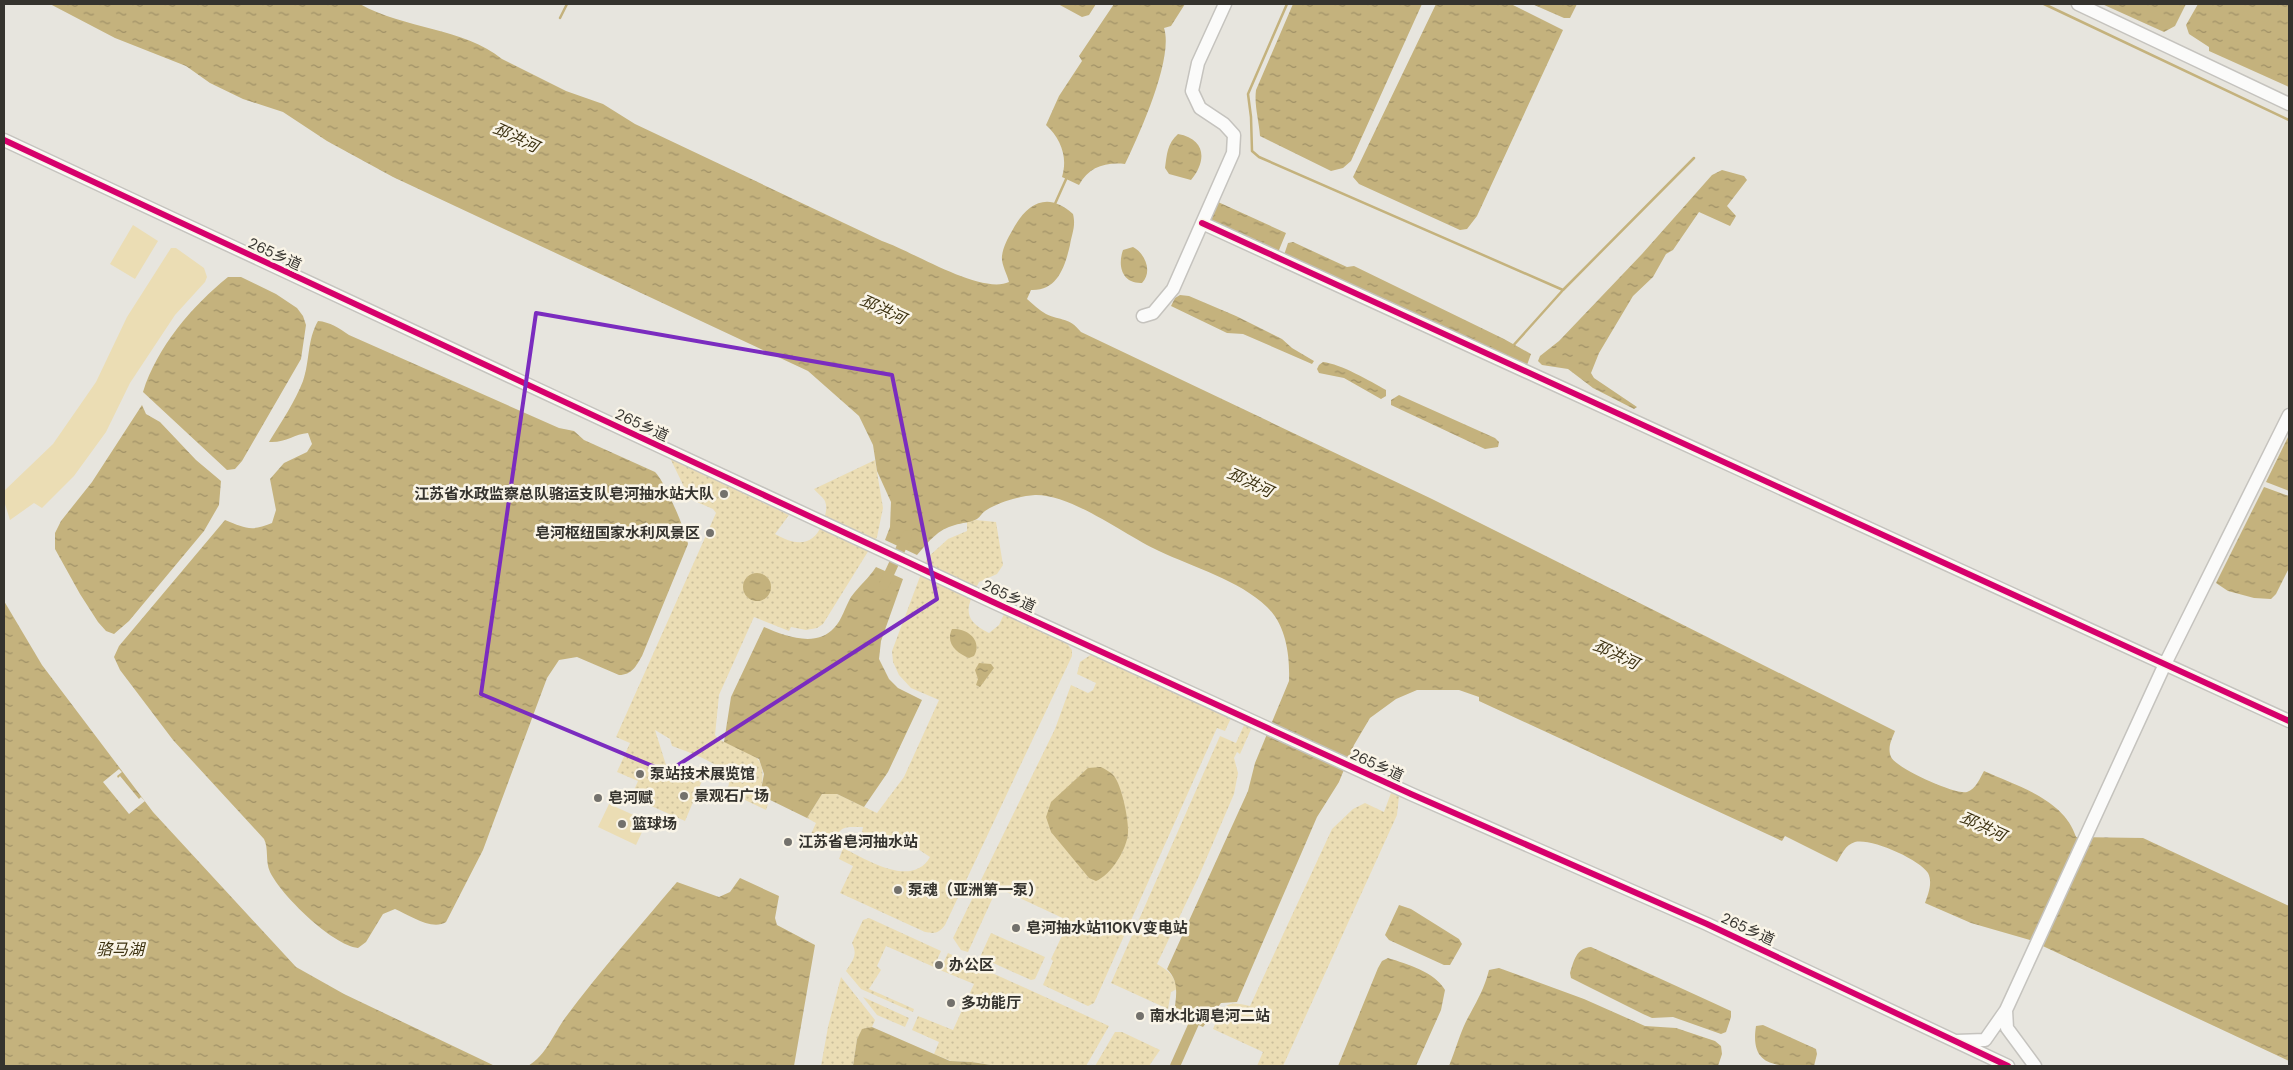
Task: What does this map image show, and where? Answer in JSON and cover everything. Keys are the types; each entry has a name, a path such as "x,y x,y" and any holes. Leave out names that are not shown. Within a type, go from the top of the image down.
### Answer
{"street":[{"path":"1143,316 1153,313 1173,289 1233,153 1234,135 1224,124 1200,108 1192,91 1198,63 1225,4"},
{"path":"2078,4 2289,104"},
{"name":"265乡道","path":"4,140 993,602 1390,784 1707,924 2008,1066"},
{"path":"1202,222 2289,721"},
{"path":"1954,1041 1985,1040 2006,1010 2165,664 2289,415"},
{"path":"2006,1010 2007,1028 2035,1066"}],"highlighted area":[{"path":"536,313 892,375 937,599 667,772 481,694"}],"shaded area":[{"path":"133,225 158,241 135,279 110,264"},
{"path":"171,248 176,248 204,268 207,277 205,282 175,315 130,383 106,432 74,476 42,508 34,503 10,520 4,501 4,491 53,444 96,382 127,317"},
{"path":"670,458 789,515 775,534 796,542 808,541 814,537 822,524 826,512 825,501 814,489 875,460 883,508 877,537 823,624 817,628 806,630 791,627 789,631 754,617 719,695 715,735 718,739 756,757 760,762 762,781 760,795 769,801 766,810 726,791 729,783 726,775 720,768 711,762 672,746 670,739 655,730 666,765 702,781 685,821 631,797 638,781 617,772 630,743 616,737 716,513 713,509 690,499"},
{"path":"976,520 996,522 1003,565 997,574 979,582 969,605 970,617 980,628 989,633 999,625 1004,614 1065,641 1072,650 1072,656 945,925 939,931 928,933 840,893 853,866 839,859 843,848 888,869 912,871 922,866 930,857 909,843 899,849 894,847 862,832 863,827 844,828 838,833 832,843 811,834 816,823 807,818 822,794 837,794 877,813 904,777 939,700 911,688 899,675 893,662 892,651 927,558 948,539 967,531 967,522"},
{"path":"1092,654 1231,718 1225,731 1217,728 1094,1003 1088,1006 1043,985 1053,961 1051,959 1069,921 981,880 1055,729 1071,685 1088,693 1093,690 1096,683 1077,674 1080,662"},
{"path":"1245,723 1252,727 1240,754 1237,752 1234,758 1238,773 1234,794 1198,878 1157,964 1170,974 1177,989 1171,992 1168,1009 1111,983 1220,736 1236,743"},
{"path":"1391,793 1399,796 1397,815 1283,1066 1257,1066 1263,1052 1213,1029 1219,1015 1230,1004 1250,1006 1332,829 1353,809 1365,803 1384,812"},
{"name":"篮球场","path":"609,804 647,821 636,845 598,827"},
{"path":"978,887 994,895 968,952 961,950 953,938"},
{"path":"869,918 941,951 934,967 886,946 877,966 881,970 869,989 914,1009 913,1012 861,989 846,971 855,954 852,943 863,920"},
{"path":"991,933 1045,957 1035,979 1031,980 980,957"},
{"path":"948,953 1109,1026 1086,1066 997,1066 951,1061 934,1054 939,1042 912,1030 918,1016 953,1030 974,984 940,970"},
{"path":"841,977 875,1020 872,1027 862,1030 857,1039 853,1066 821,1066 828,1027"},
{"path":"863,997 909,1018 905,1027 877,1015"},
{"path":"1115,1032 1122,1032 1160,1050 1149,1066 1095,1066"}],"water":[{"name":"邳洪河","path":"50,4 360,4 395,19 470,41 566,91 603,104 635,124 882,241 946,270 982,282 997,284 1009,282 1002,262 1005,246 1018,222 1031,207 1038,203 1046,202 1063,207 1073,214 1074,222 1063,269 1054,282 1048,286 1031,290 1027,299 1046,314 1069,322 1081,332 1432,499 1895,731 1890,746 1891,757 1903,768 1926,780 1960,792 1967,792 1975,786 1984,771 2024,788 2050,803 2070,824 2076,837 2143,838 2289,906 2289,1061 2030,940 1971,923 1925,903 1930,885 1928,873 1923,867 1905,856 1883,846 1862,842 1852,843 1842,853 1837,862 1785,836 1782,841 1479,701 1479,697 1459,690 1417,690 1396,699 1370,718 1354,745 1339,782 1317,817 1237,1002 1221,1003 1203,1027 1174,1014 1175,984 1167,969 1248,791 1255,763 1289,681 1289,661 1283,631 1273,614 1256,597 1215,575 1159,551 1082,508 1050,497 1035,495 1009,500 996,505 985,511 975,520 943,530 925,545 917,555 885,540 890,527 891,502 877,471 873,445 859,416 808,371 393,177 327,141 283,112 243,99 210,83 186,66 115,38"},
{"path":"1058,4 1096,4 1089,15 1082,17"},
{"path":"1114,4 1185,4 1171,26 1164,28 1166,41 1160,77 1146,116 1125,164 1111,164 1098,167 1088,174 1079,185 1062,177 1064,155 1056,136 1046,125 1059,96 1082,61 1079,56"},
{"path":"1293,4 1422,4 1351,161 1343,168 1331,171 1260,136 1256,90"},
{"path":"1436,4 1511,4 1563,30 1477,216 1467,229 1460,230 1359,184 1353,177"},
{"path":"1532,4 1577,4 1570,18 1564,18"},
{"path":"2102,4 2186,4 2175,26 2164,32"},
{"path":"2198,4 2289,4 2289,87 2209,51 2209,47 2189,34 2186,25"},
{"path":"1178,134 1194,141 1199,146 1201,152 1200,166 1191,180 1169,174 1165,168 1170,145"},
{"path":"1722,170 1744,176 1747,180 1727,206 1736,216 1730,226 1699,212 1673,250 1666,254 1653,277 1633,296 1599,353 1591,373 1594,378 1637,407 1634,409 1593,388 1568,369 1542,365 1538,361 1540,356 1559,341 1642,254 1712,175"},
{"path":"1218,202 1286,233 1279,250 1276,252 1211,222 1209,218"},
{"path":"1293,242 1347,267 1354,266 1504,339 1531,354 1527,365 1284,255 1288,243"},
{"path":"1133,247 1141,254 1146,263 1147,274 1142,283 1130,281 1121,268 1123,250"},
{"path":"228,277 241,277 276,294 297,308 303,316 306,325 301,359 242,461 235,469 227,470 143,392 157,359 177,328"},
{"path":"1180,295 1189,296 1236,316 1282,339 1292,348 1314,361 1312,364 1243,334 1227,333 1171,306 1175,298"},
{"path":"318,321 330,324 349,335 559,428 574,431 584,440 655,472 664,485 674,506 688,544 642,656 633,669 623,675 619,675 577,657 559,660 547,678 483,850 446,922 434,925 395,909 383,914 366,942 358,948 347,945 322,929 308,918 285,893 270,872 264,839 173,740 120,670 114,657 119,646 225,520 248,528 272,523 276,510 270,479 284,463 307,452 312,444 308,433 269,442 300,389 307,366 310,343"},
{"path":"1323,362 1347,369 1372,382 1386,390 1386,396 1381,399 1344,378 1319,373 1317,369"},
{"path":"1399,395 1495,438 1499,442 1498,447 1485,449 1391,405 1391,400"},
{"path":"142,405 146,414 160,422 196,460 221,481 219,505 204,531 129,621 114,634 106,631 98,622 80,594 55,549 55,533 61,521 92,482"},
{"path":"2289,435 2289,491 2266,482"},
{"path":"2264,487 2289,496 2289,568 2276,594 2271,599 2254,598 2228,591 2216,583"},
{"path":"876,567 903,579 881,641 879,659 889,679 898,688 922,700 888,772 864,807 837,794 822,794 807,818 760,795 764,774 759,759 724,742 731,697 764,627 791,637 809,639 827,634 837,625 851,597"},
{"path":"757,573 767,577 771,587 767,597 757,601 747,597 743,587 747,577"},
{"name":"骆马湖","path":"4,601 42,665 153,812 296,967 344,994 495,1066 4,1066"},
{"path":"952,629 958,629 972,636 976,645 974,656 969,658 953,647 950,639"},
{"path":"979,663 991,664 994,668 980,687 976,685 978,679 975,670"},
{"path":"1101,767 1113,775 1120,787 1126,812 1128,833 1125,846 1117,861 1102,878 1096,881 1089,878 1051,832 1046,817 1051,802 1088,768"},
{"path":"740,878 779,896 775,918 777,925 815,945 794,1066 528,1066 540,1056 578,1001 677,882 719,897 730,892"},
{"path":"1399,905 1411,909 1459,939 1462,944 1450,965 1444,965 1389,940 1385,935"},
{"path":"1591,947 1731,1011 1726,1032 1721,1034 1673,1017 1652,1018 1571,978 1570,973 1576,956 1582,950"},
{"path":"1388,958 1428,974 1435,978 1445,990 1441,1010 1416,1066 1338,1066 1378,968 1382,961"},
{"path":"1499,968 1584,999 1645,1026 1676,1028 1715,1041 1721,1046 1722,1054 1718,1066 1449,1066 1464,1026 1481,993 1489,970"},
{"path":"1763,1025 1816,1049 1817,1054 1814,1066 1779,1065 1763,1058 1757,1051 1755,1040 1756,1026"},
{"path":"872,1027 950,1061 997,1066 853,1066 857,1039 862,1029"}],"pier":[{"path":"119,769 122,772 117,776 118,778 120,776 139,799 141,797 145,801 129,814 103,782"}],"waterway":[{"path":"560,18 567,4"},
{"path":"1287,4 1248,94 1252,151 1259,157 1563,290"},
{"path":"2044,4 2289,120"},
{"path":"1511,348 1563,290 1694,158"},
{"path":"1054,206 1067,177"},
{"path":"884,585 907,535"},
{"path":"1175,1066 1199,1012"}],"cycle path":[{"path":"4,140 993,602 1411,794 1707,924 2008,1066"},
{"path":"1202,223 2289,721"}],"place":[{"name":"江苏省水政监察总队骆运支队皂河抽水站大队","path":"724,494"},
{"name":"皂河枢纽国家水利风景区","path":"710,533"},
{"name":"泵站技术展览馆","path":"640,774"},
{"name":"景观石广场","path":"684,796"},
{"name":"皂河赋","path":"598,798"},
{"name":"篮球场","path":"622,824"},
{"name":"江苏省皂河抽水站","path":"788,842"},
{"name":"泵魂（亚洲第一泵）","path":"898,890"},
{"name":"皂河抽水站110KV变电站","path":"1016,928"},
{"name":"办公区","path":"939,965"},
{"name":"多功能厅","path":"951,1003"},
{"name":"南水北调皂河二站","path":"1140,1016"}]}
